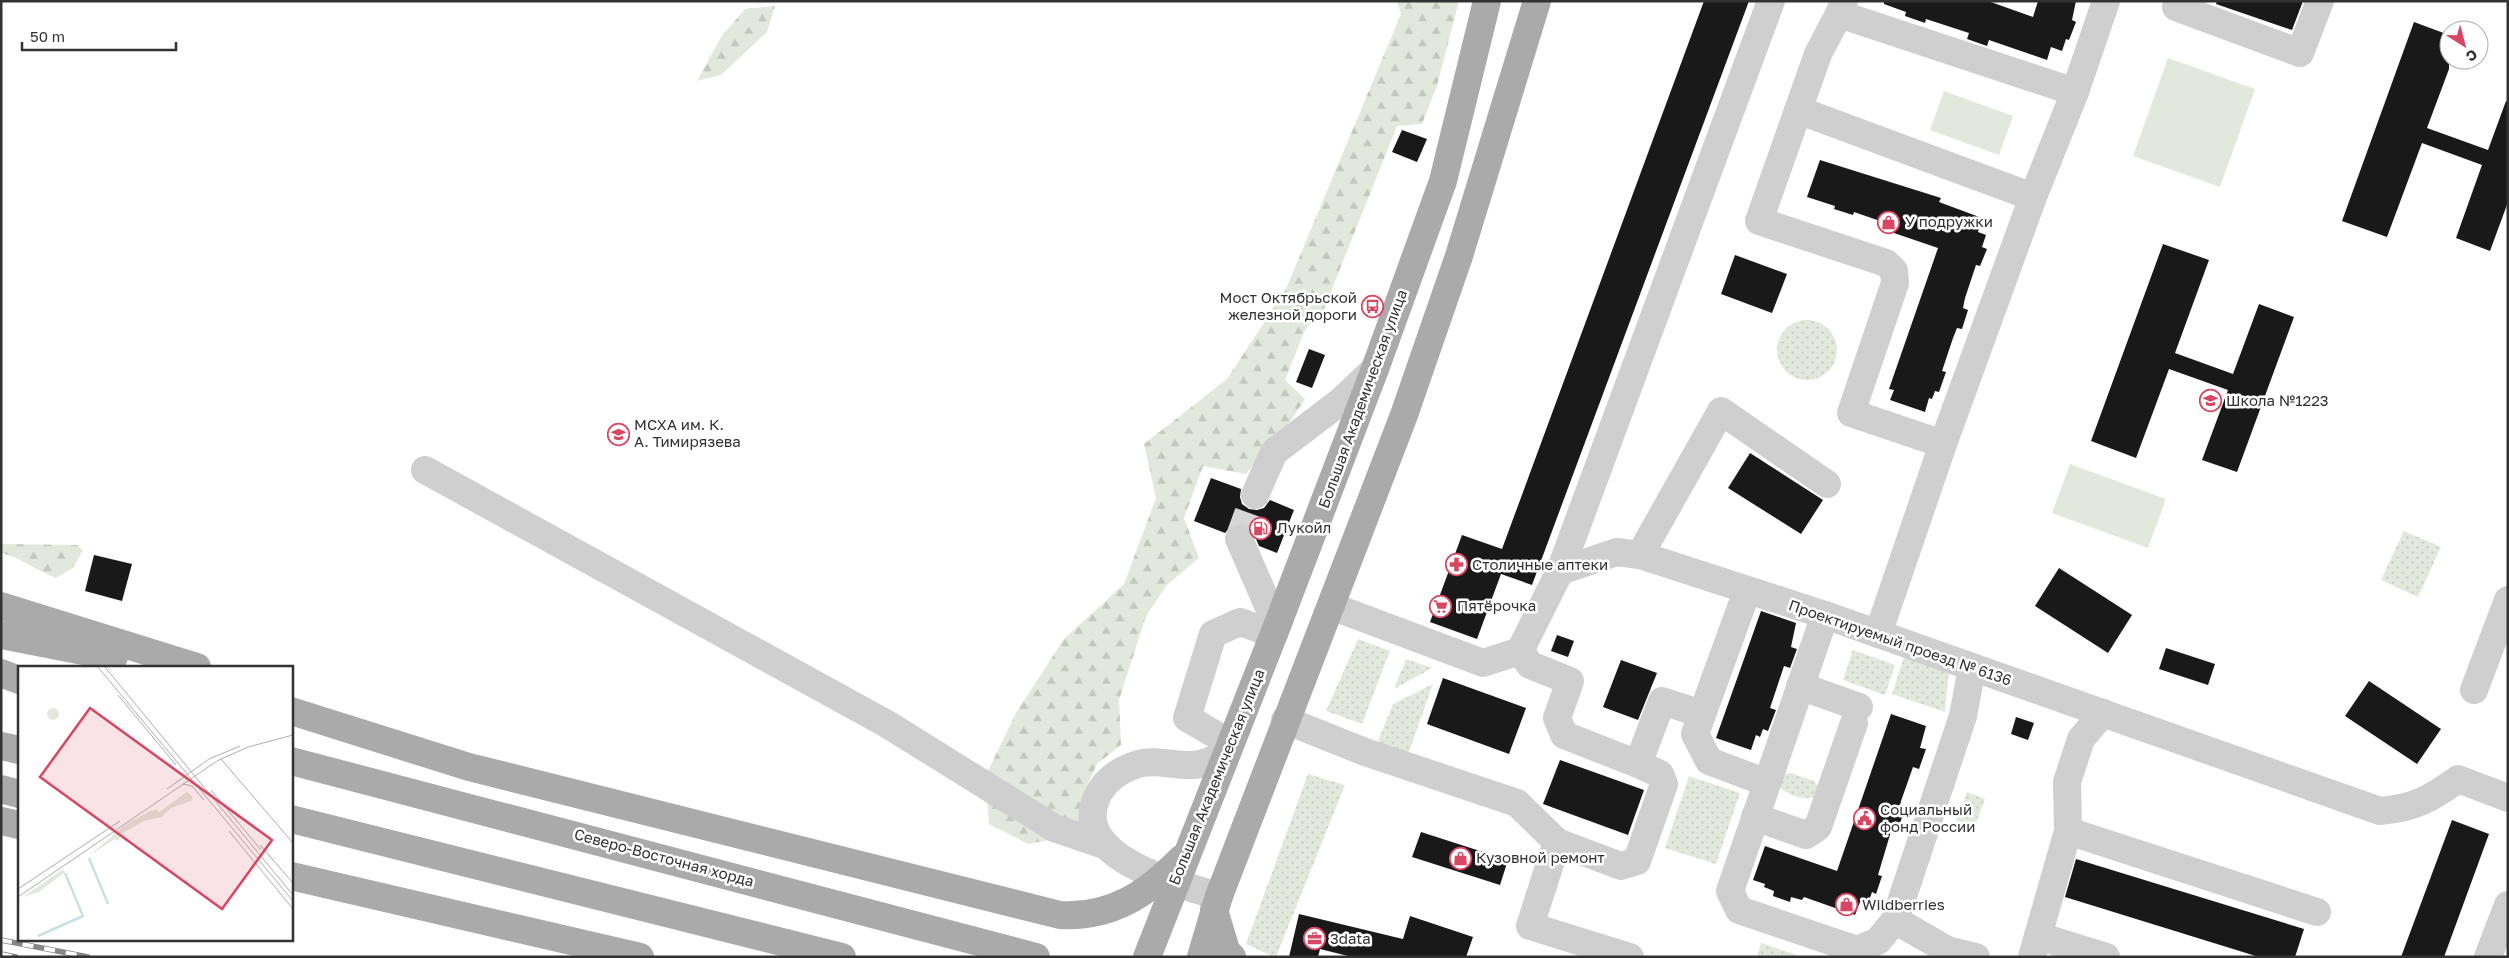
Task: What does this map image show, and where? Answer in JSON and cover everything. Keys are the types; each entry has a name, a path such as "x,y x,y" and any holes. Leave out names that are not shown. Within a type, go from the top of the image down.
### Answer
{"main road":[{"name":"Большая Академическая улица","path":"1147,957 1169,881 1186,854 1276,630 1376,368 1443,181 1488,1"},
{"path":"1201,957 1217,903 1285,720 1404,415 1459,256 1537,1"},
{"path":"1,606 194,666"},
{"path":"1,635 132,660 149,666"},
{"path":"1,673 18,680"},
{"path":"1,687 18,691"},
{"path":"292,702 469,767"},
{"path":"292,711 469,767 1060,915 1080,916 1106,912 1169,881"},
{"name":"Северо-Восточная хорда","path":"292,761 898,919 1036,957"},
{"path":"1,789 18,794"},
{"path":"292,819 842,957"},
{"path":"1,821 18,824"},
{"path":"292,876 640,957"},
{"path":"1217,903 1226,950 1232,957"}],"street":[{"path":"1331,606 1483,662 1520,651 1560,570 1771,1"},
{"path":"1878,634 1943,444 2033,197 2075,92 2106,1"},
{"path":"2178,1 2176,7 2300,53 2320,1"},
{"path":"1943,444 1851,414 1895,283 1894,271 1886,264 1759,221 1818,54 1842,8 2075,92"},
{"path":"1798,110 2033,197"},
{"path":"1255,495 1274,452 1340,402 1376,368"},
{"path":"1640,555 1721,411 1828,484"},
{"path":"425,470 887,724 1054,828 1107,846"},
{"path":"1239,538 1276,630"},
{"name":"Проектируемый проезд № 6136","path":"1560,570 1617,552 1640,555 1825,615 2380,811 2415,805 2433,797 2458,779 2508,798"},
{"path":"1747,591 1695,734 1708,762 1767,783"},
{"path":"2474,690 2508,600"},
{"path":"1825,615 1730,891 1739,910 1857,950 1878,941 1895,920 1963,716 1972,668"},
{"path":"1217,903 1130,864 1107,846 1095,828 1093,808 1101,788 1114,774 1140,764 1193,765 1210,762 1229,747 1187,718 1213,634 1240,622 1276,630"},
{"path":"1285,720 1365,752 1517,803 1557,842 1621,866 1637,861 1664,784 1660,774 1564,735 1557,718 1570,681 1530,665 1520,651"},
{"path":"1755,817 1806,835 1818,827 1857,715 1800,686"},
{"path":"1638,764 1662,701 1702,714"},
{"path":"2103,713 2081,739 2066,782 2068,831 2035,946 2106,957"},
{"path":"2068,831 2317,912"},
{"path":"1557,842 1530,926 1630,957"},
{"path":"2488,957 2508,905"},
{"path":"1895,920 1946,953 1976,957"}],"green space":[{"path":"1397,1 1459,1 1437,86 1422,124 1397,126 1324,309 1305,330 1285,380 1305,399 1292,419 1246,474 1203,466 1184,518 1199,558 1167,585 1146,616 1119,700 1121,745 1097,764 1085,790 1080,834 1028,844 989,824 985,777 1016,713 1064,639 1124,584 1156,498 1144,444 1227,379 1286,289 1401,14"},
{"path":"775,6 767,32 721,75 697,81 721,37 745,9"},
{"path":"2168,58 2255,89 2220,187 2133,156"},
{"path":"1944,91 2013,116 1999,155 1930,130"},
{"path":"1801,320 1813,320 1824,325 1832,333 1837,344 1835,362 1824,375 1813,380 1801,380 1790,375 1782,367 1777,356 1777,344 1782,333 1790,325"},
{"path":"2070,464 2166,499 2148,548 2052,513"},
{"path":"2404,531 2441,547 2418,597 2381,580"},
{"path":"1,544 77,545 83,550 73,568 56,578 1,553"},
{"path":"1358,639 1390,651 1362,724 1326,711"},
{"path":"1853,650 1895,665 1885,695 1843,680"},
{"path":"1905,654 1949,670 1945,712 1892,694"},
{"path":"1406,659 1432,668 1394,689"},
{"path":"1433,684 1407,757 1376,746 1393,704"},
{"path":"1791,773 1814,781 1820,788 1817,797 1806,798 1796,796 1786,792 1777,785 1781,775"},
{"path":"1308,774 1345,785 1276,957 1274,957 1246,944"},
{"path":"1689,776 1740,793 1716,864 1665,848"},
{"path":"1967,792 1985,799 1973,831 1955,824"},
{"path":"1761,943 1803,957 1757,957"}],"building":[{"path":"1704,1 1749,1 1532,585 1501,574 1477,639 1430,622 1462,535 1502,549"},
{"path":"1884,1 1988,1 2033,17 2038,1 2076,1 2072,20 2076,22 2069,40 2066,39 2062,51 2051,47 2047,60 1989,40 1987,46 1967,39 1969,33 1926,19 1925,23 1905,16 1906,12 1884,4"},
{"path":"2217,1 2303,1 2292,30 2216,4"},
{"path":"2414,22 2439,31 2439,70 2449,70 2427,128 2488,150 2506,101 2508,102 2508,202 2490,251 2456,238 2482,165 2422,143 2387,237 2342,221"},
{"path":"1402,130 1427,139 1417,162 1392,152"},
{"path":"1820,160 1941,198 1939,202 1982,218 1978,232 1986,235 1982,247 1987,249 1980,266 1976,265 1963,308 1968,310 1962,329 1957,328 1953,338 1942,371 1946,372 1939,392 1935,391 1932,399 1929,398 1925,412 1890,400 1894,390 1889,389 1938,248 1891,232 1892,228 1882,225 1883,222 1854,212 1853,215 1834,209 1835,206 1807,197"},
{"path":"2163,244 2209,260 2175,353 2233,374 2259,304 2294,317 2237,472 2202,460 2228,390 2169,369 2136,458 2091,441"},
{"path":"1735,255 1787,274 1772,313 1721,294"},
{"path":"1309,349 1325,355 1312,388 1296,382"},
{"path":"1750,453 1823,500 1801,534 1728,488"},
{"path":"1211,478 1241,489 1240,497 1242,504 1249,509 1257,510 1264,508 1270,500 1294,510 1277,553 1259,546 1248,526 1241,524 1232,525 1225,533 1194,521"},
{"path":"94,555 132,564 122,601 85,591"},
{"path":"2059,568 2132,615 2108,653 2035,606"},
{"path":"1761,611 1796,623 1791,647 1797,649 1790,668 1784,666 1770,708 1776,710 1768,731 1763,729 1760,737 1756,735 1751,750 1716,738"},
{"path":"1557,635 1574,641 1568,657 1551,651"},
{"path":"2166,648 2215,664 2208,685 2159,669"},
{"path":"1621,660 1657,673 1638,720 1603,707"},
{"path":"1443,678 1526,708 1509,754 1427,724"},
{"path":"2369,681 2441,729 2417,764 2345,716"},
{"path":"1891,714 1926,726 1920,748 1926,749 1919,769 1913,767 1901,801 1899,810 1904,811 1898,830 1892,828 1878,875 1882,876 1876,894 1872,892 1868,904 1860,902 1855,915 1804,897 1802,900 1791,897 1790,902 1773,896 1774,891 1764,887 1765,884 1753,880 1765,846 1837,871"},
{"path":"2016,717 2034,723 2028,740 2011,734"},
{"path":"1560,760 1644,790 1628,835 1543,804"},
{"path":"2452,820 2489,834 2444,957 2401,957"},
{"name":"Кузовной ремонт","path":"1421,832 1508,860 1500,885 1412,857"},
{"path":"2076,859 2304,929 2295,957 2259,957 2065,897"},
{"path":"1299,914 1403,939 1410,916 1473,937 1466,957 1352,957 1320,949 1318,957 1289,957"}],"tunnel":[{"path":"1239,539 1255,495"}],"railway":[{"path":"1,940 88,957"},
{"path":"1,954 16,957"}],"place":[{"name":"У подружки","path":"1889,222"},
{"name":"Мост Октябрьской железной дороги","path":"1373,307"},
{"name":"Школа №1223","path":"2210,401"},
{"name":"МСХА им. К. А. Тимирязева","path":"618,434"},
{"name":"Лукойл","path":"1261,528"},
{"name":"Столичные аптеки","path":"1456,565"},
{"name":"Пятёрочка","path":"1441,606"},
{"name":"Социальный фонд России","path":"1864,819"},
{"name":"Кузовной ремонт","path":"1460,858"},
{"name":"Wildberries","path":"1846,905"},
{"name":"3data","path":"1314,939"}]}
